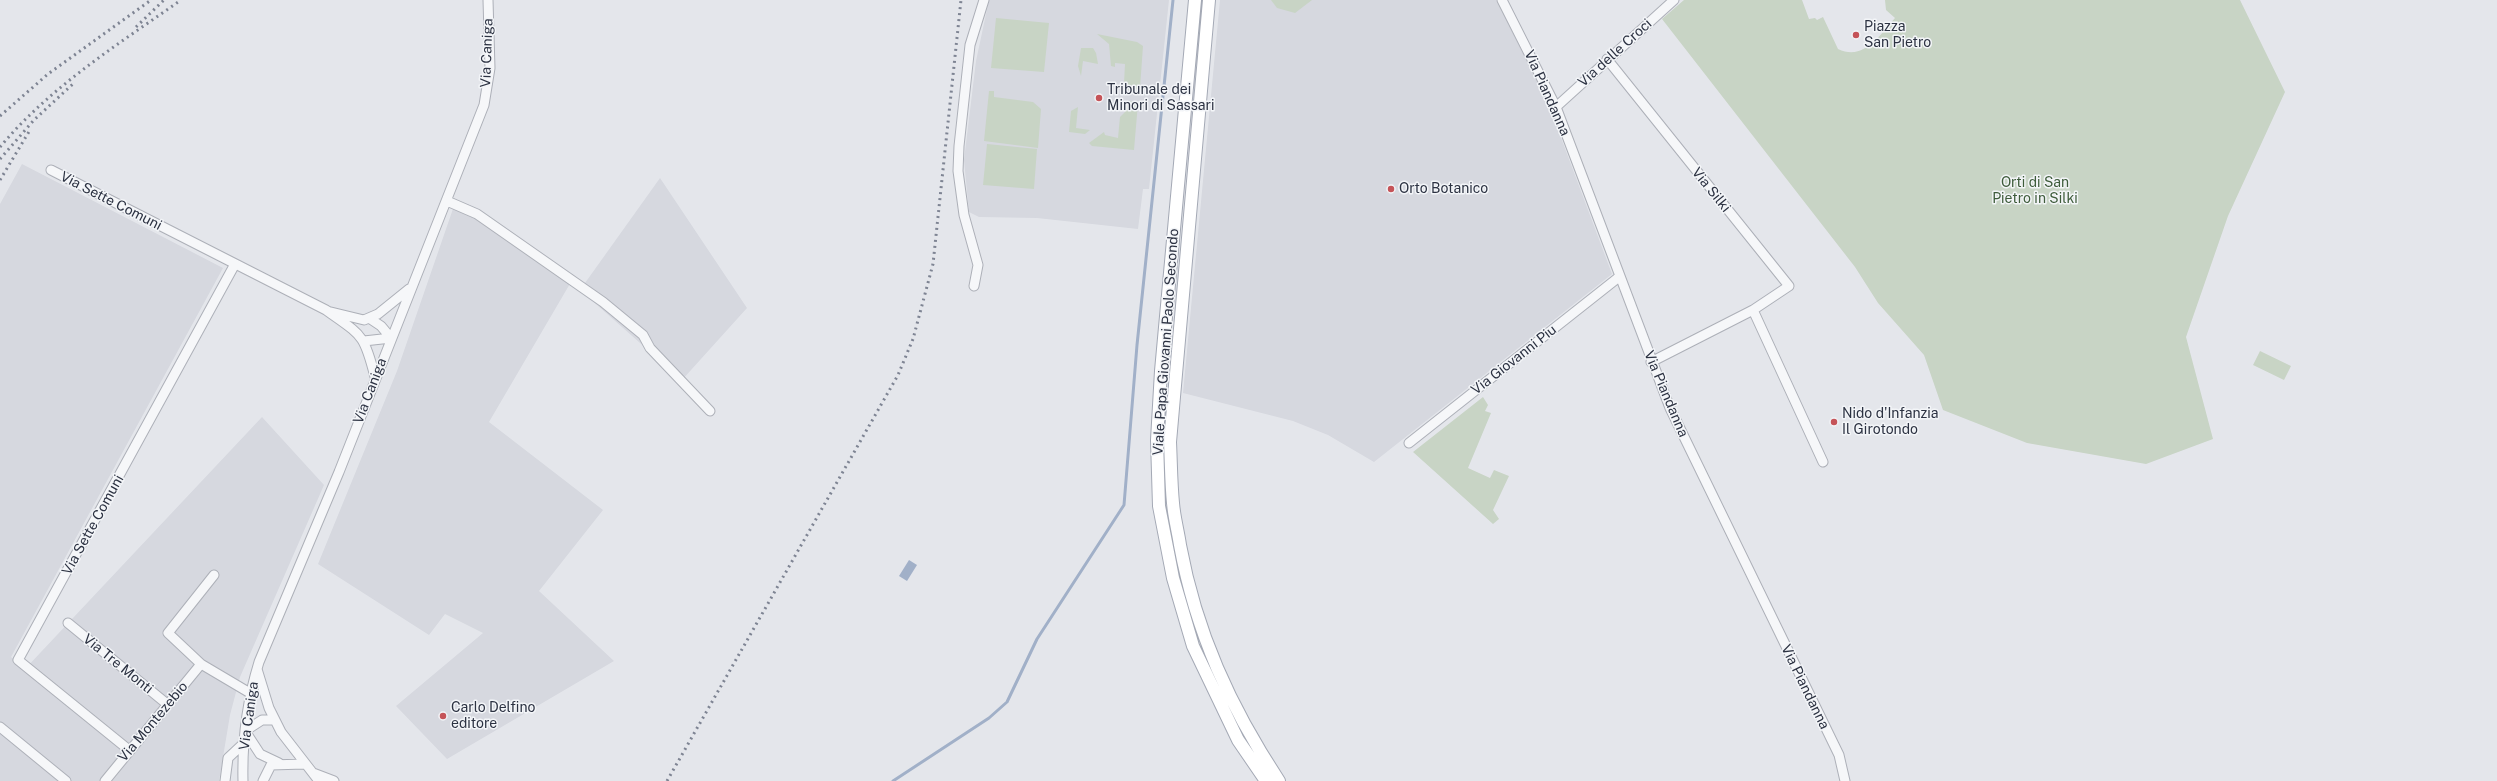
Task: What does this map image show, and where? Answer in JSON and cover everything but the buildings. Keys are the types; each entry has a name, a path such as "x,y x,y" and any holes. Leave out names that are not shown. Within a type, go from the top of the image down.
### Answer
{"main road":[{"name":"Viale Papa Giovanni Paolo Secondo","path":"1195,0 1161,371 1157,440 1159,506 1173,578 1193,646 1238,740 1266,781"},
{"name":"Viale Papa Giovanni Paolo Secondo","path":"1209,0 1171,435 1173,504 1186,576 1202,632 1224,687 1257,748 1279,781"}],"street":[{"name":"Via Caniga","path":"243,781 243,744 250,692 257,669 339,472 390,338 484,105 490,68 488,0"},
{"path":"974,286 978,265 964,215 958,171 959,146 970,45 984,0"},
{"name":"Via Piandanna","path":"1502,0 1556,107 1651,362 1670,408 1839,755 1845,781"},
{"name":"Via delle Croci","path":"1556,107 1607,59 1674,0"},
{"name":"Via Silki","path":"1607,59 1789,286 1753,310 1651,362"},
{"name":"Via Sette Comuni","path":"51,170 326,310 360,334 364,341 375,377"},
{"path":"446,201 477,214 603,302 648,340 650,348 710,411"},
{"name":"Via Sette Comuni","path":"129,750 18,660 235,264"},
{"name":"Via Giovanni Piu","path":"1409,443 1619,277"},
{"path":"369,318 378,314 411,288"},
{"name":"Via Sette Comuni","path":"326,310 364,320 369,318"},
{"path":"1753,310 1823,462"},
{"path":"369,318 381,326 390,338"},
{"path":"364,341 390,338"},
{"path":"214,575 168,633 201,664 250,692"},
{"name":"Via Tre Monti","path":"68,623 167,704"},
{"name":"Via Montezebio","path":"104,781 201,664"},
{"path":"257,669 275,720 304,764 319,781"},
{"path":"275,720 262,720 245,731 260,754 279,763"},
{"path":"0,727 66,781"},
{"path":"225,781 228,758 243,744"},
{"path":"262,781 271,765 279,763 304,764"},
{"path":"312,773 334,781"}],"shaded area":[{"path":"989,0 1169,0 1149,189 1143,189 1138,229 1037,218 979,217 969,212 964,160 976,61"},
{"name":"Orto Botanico","path":"1220,0 1496,0 1548,103 1612,274 1374,462 1328,435 1293,421 1183,393"},
{"path":"22,164 223,268 11,657 25,669 262,417 324,485 240,677 230,715 219,781 0,781 0,204"},
{"path":"660,178 747,308 682,380 580,290"},
{"path":"455,203 571,282 489,422 603,510 539,591 614,661 447,759 396,706 483,633 445,614 429,635 318,564 397,371"}],"green space":[{"path":"1271,0 1312,0 1295,13 1277,8"},
{"name":"Orti di San Pietro in Silki","path":"1684,0 1802,0 1809,19 1815,18 1817,20 1823,17 1838,49 1847,52 1856,52 1870,45 1877,39 1895,18 1886,10 1885,0 2240,0 2285,92 2228,216 2186,337 2213,439 2146,464 2027,443 1943,410 1924,355 1878,303 1855,267 1662,19"},
{"path":"996,18 1049,23 1044,72 991,68"},
{"path":"1097,34 1137,42 1143,46 1140,88 1129,91 1124,83 1125,64 1115,63 1115,67 1111,66 1109,44"},
{"path":"1081,48 1093,48 1096,53 1098,64 1083,61 1081,76 1078,66"},
{"path":"989,91 994,91 994,97 1033,102 1041,109 1038,148 984,141"},
{"path":"1129,101 1138,103 1134,150 1092,146 1089,143 1104,132 1105,135 1118,138 1120,117 1125,112"},
{"path":"1078,107 1076,128 1090,130 1085,134 1069,132 1071,111"},
{"path":"987,144 1037,149 1034,189 983,185"},
{"path":"2260,351 2291,366 2284,380 2253,365"},
{"path":"1483,397 1488,405 1485,411 1491,413 1468,468 1490,478 1494,470 1509,476 1493,510 1499,519 1493,524 1413,452"}],"water":[{"path":"909,560 917,565 907,581 899,576"}],"waterway":[{"path":"893,781 989,718 1007,702 1037,639 1124,505 1137,345 1173,0"}],"railway":[{"path":"0,116 48,74 151,0"},
{"path":"136,27 164,0"},
{"path":"0,147 40,105 62,86 109,50 181,0"},
{"path":"667,781 898,375 913,339 933,264 961,0"},
{"path":"0,159 34,120 75,82"},
{"path":"0,180 30,130"}],"place":[{"name":"Piazza San Pietro","path":"1856,35"},
{"name":"Tribunale dei Minori di Sassari","path":"1099,98"},
{"name":"Orto Botanico","path":"1391,189"},
{"name":"Nido d'Infanzia Il Girotondo","path":"1834,422"},
{"name":"Carlo Delfino editore","path":"443,716"}]}
